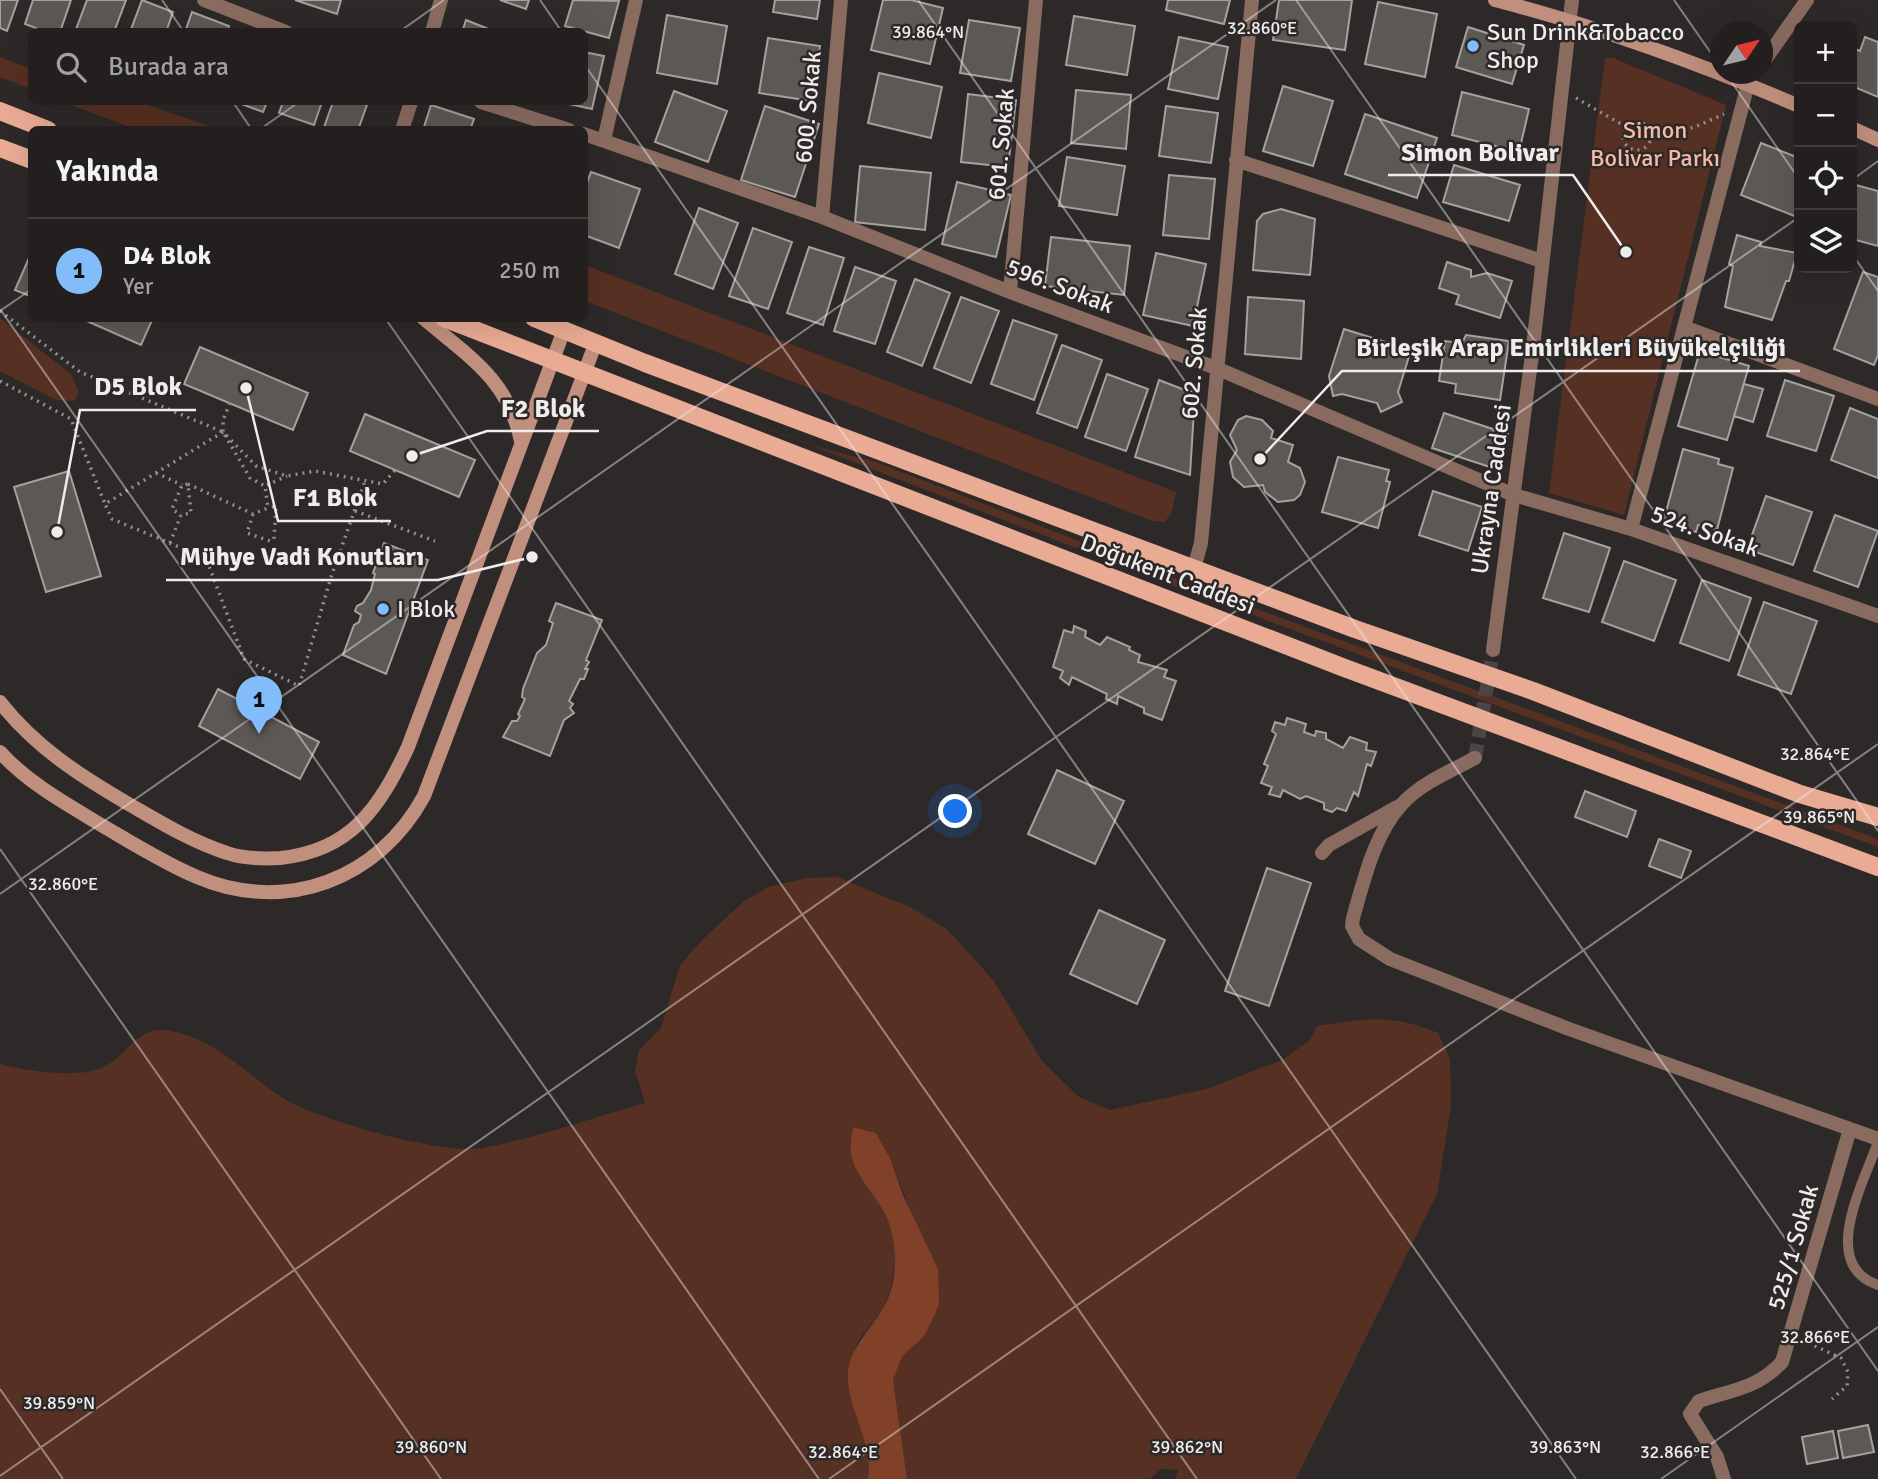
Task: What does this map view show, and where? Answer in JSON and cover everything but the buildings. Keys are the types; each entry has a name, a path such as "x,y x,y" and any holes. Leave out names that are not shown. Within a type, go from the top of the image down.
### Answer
{"main road":[{"path":"1495,0 1569,19 1710,65"},
{"path":"1761,84 1794,103"},
{"path":"0,111 38,126"},
{"path":"1857,130 1878,139"},
{"path":"0,148 28,158"},
{"path":"428,322 498,383 516,418 521,441"},
{"name":"Doğukent Caddesi","path":"454,322 1342,667 1878,867"},
{"name":"Doğukent Caddesi","path":"544,322 1194,568 1533,691 1800,794 1878,817"},
{"path":"0,702 35,741 62,763 198,842 229,854 257,858 298,856 331,844 363,821 391,785 408,747 564,330"},
{"path":"0,752 36,784 67,804 198,878 245,891 285,892 326,884 353,872 401,832 424,796 596,342"}],"street":[{"path":"204,0 276,28"},
{"path":"433,28 441,0"},
{"path":"604,140 636,0"},
{"name":"600. Sokak","path":"822,217 841,0"},
{"name":"601. Sokak","path":"1010,292 1036,0"},
{"name":"602. Sokak","path":"1194,568 1201,543 1252,0"},
{"name":"Ukrayna Caddesi","path":"1493,650 1514,495 1572,0"},
{"path":"1773,48 1807,0"},
{"path":"1631,529 1750,84"},
{"path":"403,126 410,105"},
{"path":"490,105 556,126"},
{"name":"596. Sokak","path":"588,135 822,217 1010,292 1216,369 1514,495"},
{"path":"1236,160 1542,261"},
{"path":"1684,327 1878,399"},
{"name":"524. Sokak","path":"1514,495 1631,529 1878,616"},
{"path":"1322,853 1329,845 1402,804 1424,787 1475,758"},
{"path":"1402,804 1368,867 1353,918 1354,932 1366,945 1390,959 1569,1029 1878,1140"},
{"name":"525/1 Sokak","path":"1724,1479 1717,1457 1690,1414 1699,1401 1753,1386 1768,1377 1782,1362 1850,1129"}],"lane":[{"path":"1878,1140 1846,1238 1847,1256 1854,1269 1866,1281 1878,1285"}],"path":[{"path":"1562,89 1626,127"},
{"path":"1650,139 1649,130 1643,124 1634,122 1626,127 1623,135 1628,147 1642,149 1650,139 1695,127 1719,117 1744,100"},
{"path":"0,311 80,372 223,432 256,466 287,476"},
{"path":"0,381 71,419 112,519 206,558 244,659 299,686 331,577 365,481"},
{"path":"230,403 223,420 223,432 250,478 265,486"},
{"path":"105,505 223,432"},
{"path":"265,486 287,476 316,471 383,484 395,470"},
{"path":"156,473 182,485 188,484 253,514 276,506 274,539 270,541 247,533 253,514"},
{"path":"182,485 172,509 181,515 191,513 188,484"},
{"path":"265,486 268,508"},
{"path":"355,511 435,541"},
{"path":"170,543 181,515"},
{"path":"1790,1336 1820,1345 1841,1357 1848,1372 1847,1386 1832,1399"}],"green space":[{"path":"0,57 28,68 28,88 0,77"},
{"name":"Simon Bolivar Parkı","path":"1605,58 1613,58 1726,105 1624,515 1549,493"},
{"path":"71,105 148,105 208,126 127,126"},
{"path":"588,266 1176,492 1172,512 1165,522 1152,521 588,302"},
{"path":"0,318 71,374 79,392 74,401 56,400 0,371"},
{"path":"647,382 814,446 876,462 1187,583 1878,839 1878,847 1169,584"},
{"path":"837,877 910,907 947,929 994,981 1042,1061 1079,1097 1110,1110 1207,1089 1282,1060 1310,1040 1317,1026 1378,1019 1405,1022 1438,1033 1450,1059 1451,1107 1437,1194 1296,1479 1175,1479 1178,1470 1161,1469 1150,1479 907,1479 893,1380 902,1357 925,1335 918,1229 890,1158 876,1133 853,1127 854,1158 886,1215 894,1252 888,1297 877,1317 862,1335 852,1365 854,1399 867,1447 868,1479 0,1479 0,1064 52,1073 94,1071 113,1061 142,1036 160,1030 171,1031 202,1041 230,1058 283,1098 323,1116 381,1134 439,1146 463,1149 503,1144 645,1103 635,1071 639,1050 661,1028 680,965 702,940 743,902 768,887 807,878"}],"shaded area":[{"path":"853,1127 876,1133 890,1158 903,1195 938,1269 939,1305 925,1335 902,1357 893,1380 907,1479 868,1479 867,1452 849,1387 848,1374 852,1356 888,1299 895,1260 888,1220 854,1164 851,1154"}],"tunnel":[{"path":"1475,758 1493,650"}],"place":[{"name":"Sun Drink&Tobacco Shop","path":"1473,46"},
{"name":"Simon Bolivar","path":"1626,252"},
{"name":"F1 Blok","path":"246,388"},
{"name":"F2 Blok","path":"412,456"},
{"name":"Birleşik Arap Emirlikleri Büyükelçiliği","path":"1260,459"},
{"name":"D5 Blok","path":"57,532"},
{"name":"Mühye Vadi Konutları","path":"532,557"},
{"name":"I Blok","path":"383,609"},
{"name":"D4 Blok","path":"259,734"}]}
